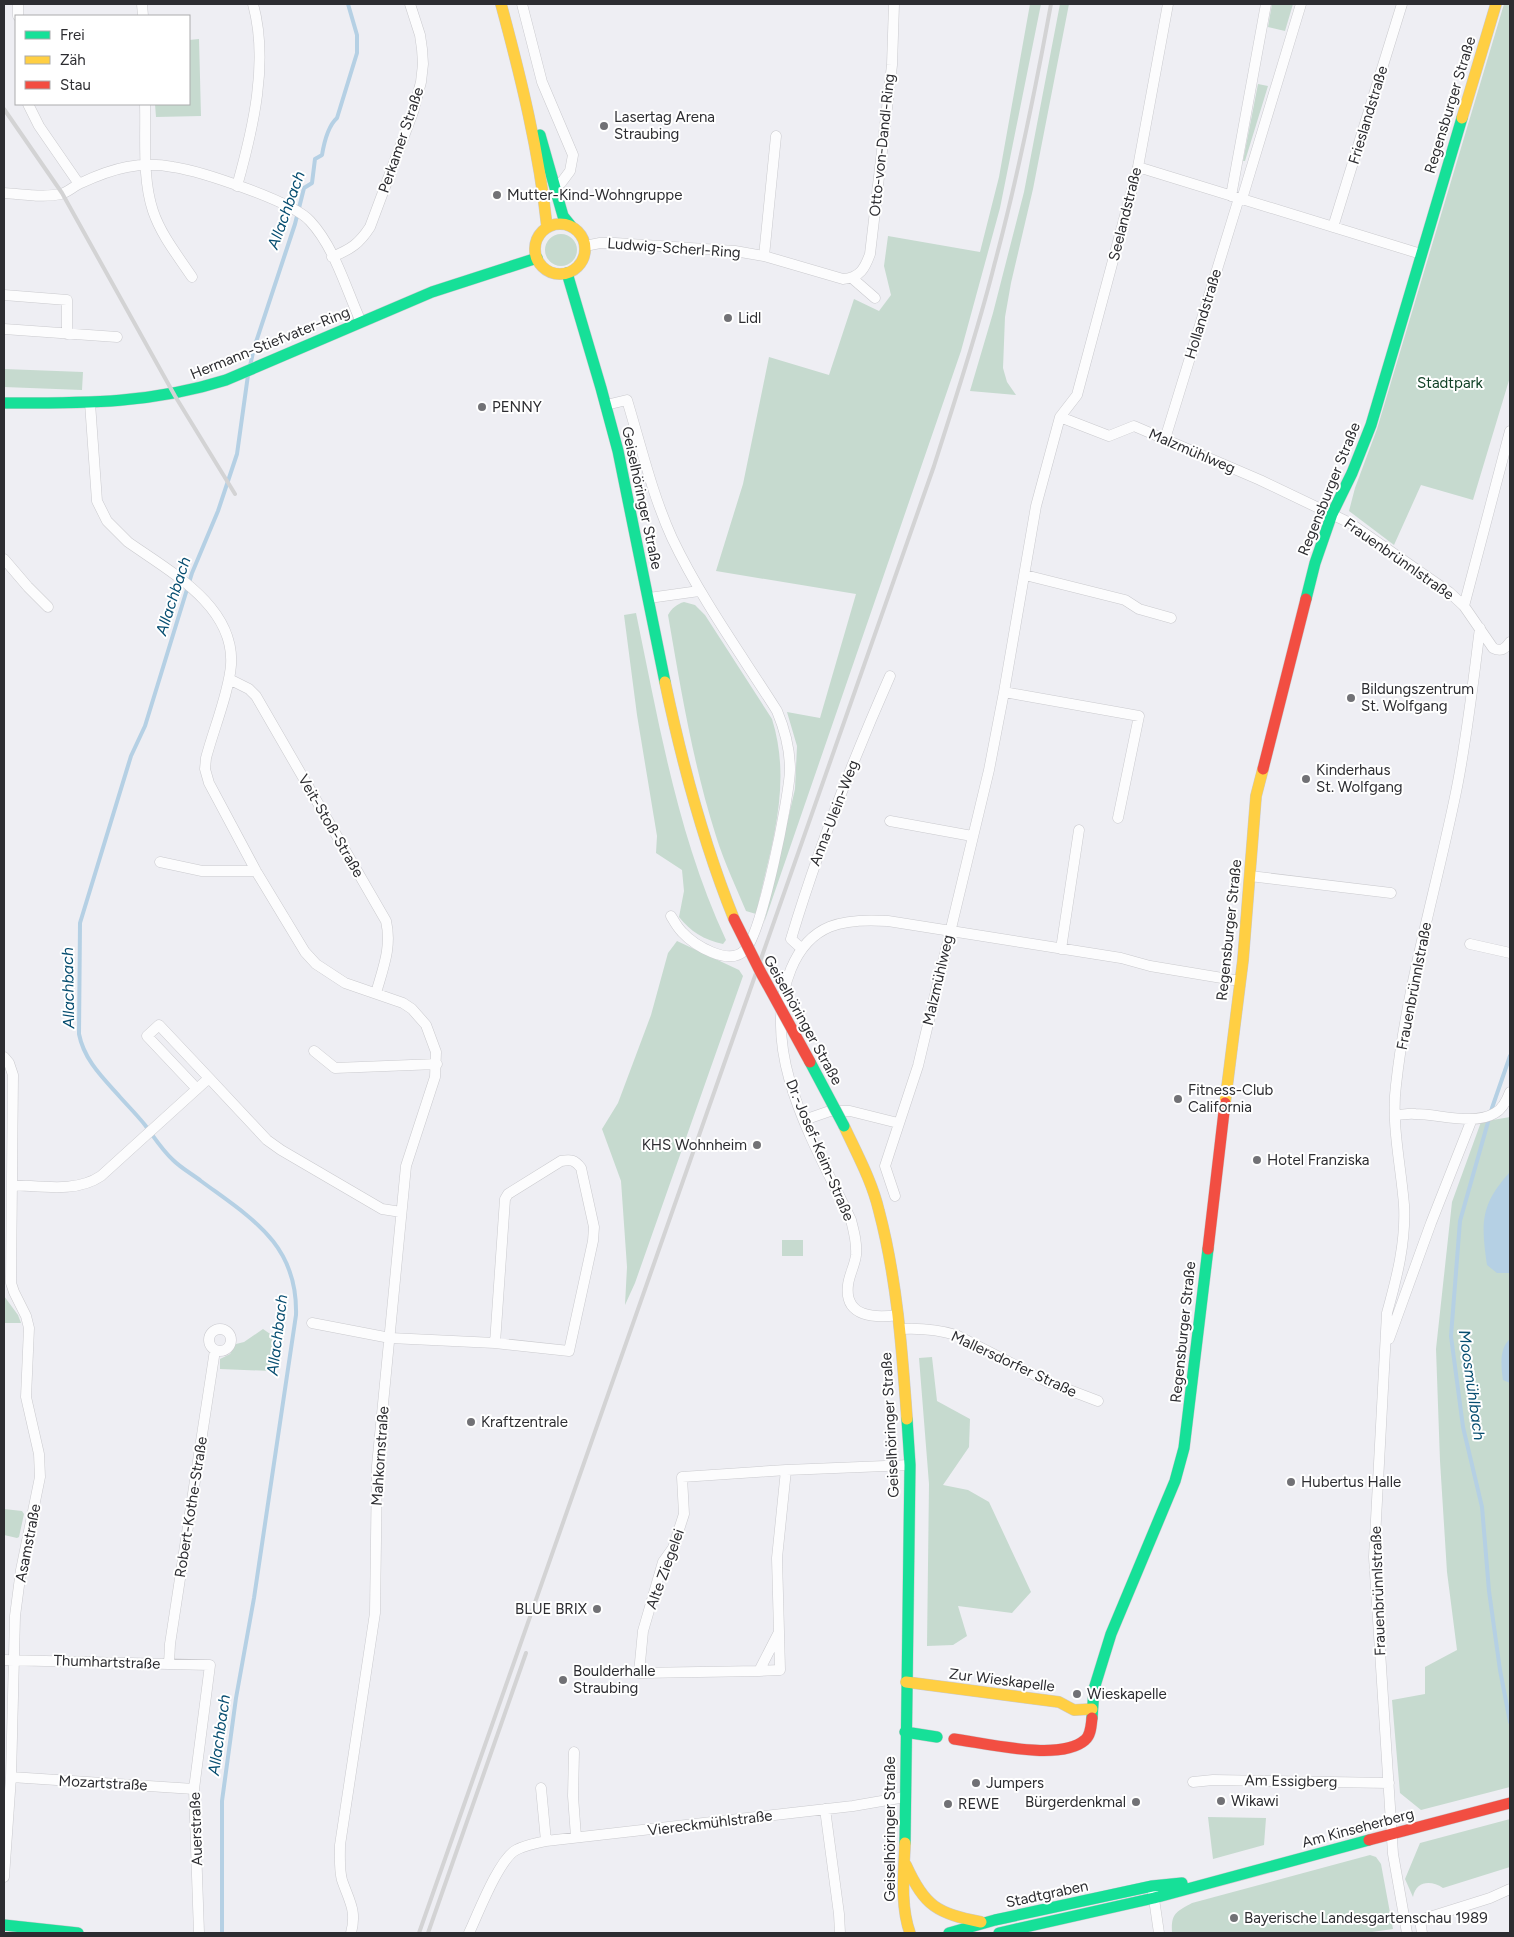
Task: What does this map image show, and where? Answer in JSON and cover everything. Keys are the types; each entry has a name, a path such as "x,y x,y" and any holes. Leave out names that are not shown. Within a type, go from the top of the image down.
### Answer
{"main road":[{"path":"501,4 524,92 539,166 547,227"},
{"name":"Regensburger Straße","path":"954,1739 1037,1751 1054,1751 1079,1744 1086,1740 1091,1730 1094,1689 1111,1634 1172,1489 1184,1448 1230,1050 1240,981 1256,796 1315,563 1332,514 1352,474 1371,425 1496,4"},
{"path":"524,92 544,144 563,216 582,236 586,246 581,263 567,273 552,273 540,265 537,258 535,251 538,237 547,227 563,224 571,226"},
{"name":"Hermann-Stiefvater-Ring","path":"4,403 90,403 162,398 198,390 226,380 432,292 537,258"},
{"name":"Geiselhöringer Straße","path":"567,273 606,405 678,745 691,800 716,877 757,969 819,1077 844,1126 867,1176 879,1210 888,1248 900,1329 910,1465 904,1862 904,1901 910,1933"},
{"name":"Zur Wieskapelle","path":"906,1682 1059,1702 1074,1710 1092,1709"},
{"path":"906,1732 938,1737"},
{"name":"Am Kinseherberg","path":"1154,1898 1213,1880 1510,1803"},
{"path":"904,1862 918,1890 927,1902 955,1916 984,1923"},
{"name":"Am Kinseherberg","path":"1152,1886 1213,1880"},
{"name":"Stadtgraben","path":"949,1933 984,1923 1152,1886"},
{"name":"Stadtgraben","path":"999,1933 1154,1898"},
{"path":"4,1925 78,1933"}],"street":[{"path":"237,186 256,101 260,72 259,32 253,4"},
{"name":"Perkamer Straße","path":"332,257 352,248 370,228 413,112 421,82 423,64 420,35 410,4"},
{"path":"522,4 542,82 573,155 570,171 561,183 555,185"},
{"name":"Otto-von-Dandl-Ring","path":"852,278 859,274 865,266 870,254 892,65 894,4"},
{"name":"Seelandstraße","path":"1060,417 1077,395 1138,167 1168,4"},
{"name":"Hollandstraße","path":"1237,197 1266,4"},
{"name":"Hollandstraße","path":"1165,439 1237,197 1301,4"},
{"name":"Frieslandstraße","path":"1333,227 1402,4"},
{"path":"29,105 40,126 79,184"},
{"path":"145,105 149,196 153,212 171,246 192,277"},
{"path":"764,256 776,136"},
{"path":"4,193 32,195 62,193 110,170 147,164 187,170 265,196 308,219 326,243 360,322"},
{"path":"1138,167 1421,254"},
{"name":"Ludwig-Scherl-Ring","path":"586,246 615,243 735,251 764,256 834,278 852,278"},
{"path":"852,278 876,298"},
{"path":"4,294 67,300 68,334"},
{"path":"4,329 117,338"},
{"name":"Geiselhöringer Straße","path":"606,405 627,400 653,484 672,536 699,591 777,711 784,729 788,748 788,789 759,922 752,940 744,952 727,957 713,953 682,932 671,916"},
{"path":"90,403 97,501 101,511 112,527 128,542 197,592 216,614 222,625 231,664 229,679 206,758 205,769 209,782 256,871 297,941 316,964 345,983 403,1003 420,1017 433,1040 437,1064 335,1068 314,1051"},
{"name":"Malzmühlweg","path":"895,1196 885,1166 918,1066 989,770 1036,506 1060,417 1109,436 1134,426 1332,514"},
{"name":"Frauenbrünnlstraße","path":"1464,606 1510,431"},
{"name":"Frauenbrünnlstraße","path":"1332,514 1350,523 1449,592 1464,606 1493,648 1498,650 1505,649 1510,642"},
{"path":"4,559 28,588 48,607"},
{"path":"1025,575 1125,600 1138,609 1171,618"},
{"path":"648,598 699,591"},
{"name":"Frauenbrünnlstraße","path":"1407,1933 1393,1854 1390,1783 1381,1685 1374,1557 1387,1313 1398,1274 1404,1232 1404,1206 1396,1115 1396,1086 1410,992 1456,793 1469,720 1480,628"},
{"name":"Anna-Ulein-Weg","path":"802,949 791,939 801,905 831,820 890,676"},
{"name":"Veit-Stoß-Straße","path":"229,679 249,689 256,696 386,921 389,934 388,948 376,993"},
{"path":"1004,692 1139,716 1118,818"},
{"path":"890,821 972,836"},
{"path":"1061,949 1080,830"},
{"path":"160,862 202,872 256,871"},
{"path":"1250,876 1392,894"},
{"name":"Dr.-Josef-Keim-Straße","path":"898,1315 880,1317 865,1314 854,1308 849,1298 847,1286 856,1255 856,1236 851,1220 804,1120 784,1062 780,1033 782,1003 787,979 796,957 807,942 821,930 837,923 854,920 888,921 1121,958 1150,966 1240,981"},
{"path":"1470,944 1510,953"},
{"path":"197,1089 147,1036 158,1025 267,1140 382,1209 401,1212"},
{"path":"168,1058 179,1047"},
{"name":"Asamstraße","path":"4,1057 9,1063 13,1075 13,1185 8,1213 11,1284 26,1316 29,1328 26,1397 39,1454 40,1477 21,1570 9,1660 11,1777 4,1877"},
{"name":"Mahkornstraße","path":"351,1933 354,1924 353,1911 341,1873 340,1845 375,1613 377,1466 401,1212 406,1166 435,1077 437,1064"},
{"path":"13,1185 80,1186 92,1183 160,1124 209,1078"},
{"path":"1396,1115 1414,1114 1472,1119 1487,1117 1504,1106 1510,1092"},
{"path":"804,1120 830,1111 850,1111 898,1123"},
{"name":"Frauenbrünnlstraße","path":"1386,1347 1431,1223 1472,1119"},
{"path":"312,1323 390,1338 495,1343 569,1351 593,1240 594,1227 581,1168 577,1162 571,1160 561,1161 508,1194 505,1199 495,1343"},
{"name":"Mallersdorfer Straße","path":"900,1329 924,1328 945,1332 1048,1382 1098,1402"},
{"name":"Robert-Kothe-Straße","path":"169,1664 170,1644 215,1350"},
{"name":"Alte Ziegelei","path":"786,1470 778,1558 780,1670 639,1673 640,1644 663,1562 673,1548 684,1514 682,1477 786,1470 910,1465"},
{"name":"Alte Ziegelei","path":"759,1671 779,1632"},
{"name":"Thumhartstraße","path":"9,1660 210,1665"},
{"name":"Auerstraße","path":"199,1933 194,1789 210,1665"},
{"path":"574,1752 573,1796 576,1837"},
{"name":"Mozartstraße","path":"11,1777 194,1789"},
{"name":"Am Essigberg","path":"1192,1782 1222,1780 1390,1783"},
{"path":"541,1788 546,1841"},
{"name":"Viereckmühlstraße","path":"469,1933 502,1864 515,1850 546,1841 825,1809 905,1797"},
{"path":"825,1809 840,1933"},
{"path":"1152,1886 1159,1933"},
{"path":"1422,1933 1420,1920 1490,1898 1510,1889"}],"green space":[{"path":"1030,4 1041,4 1000,208 961,351 764,923 795,789 797,746 787,712 820,718 856,594 716,571 743,484 769,357 829,375 854,299 879,311 891,295 884,266 888,236 980,252 999,177"},
{"path":"1060,4 1069,4 1033,189 1005,317 1003,368 1007,382 1016,395 970,391 993,313 1024,192"},
{"path":"1272,4 1293,4 1285,31 1268,27"},
{"name":"Stadtpark","path":"1504,4 1510,4 1510,377 1473,500 1421,485 1394,545 1349,511 1355,488 1377,429"},
{"path":"199,39 201,116 156,117 155,105 190,105 190,40"},
{"path":"1258,84 1268,86 1245,161 1243,161"},
{"path":"561,234 567,235 572,239 576,244 576,256 572,261 567,265 561,266 555,265 550,261 546,256 545,250 546,244 550,239 555,235"},
{"path":"4,369 83,372 82,390 4,387"},
{"path":"684,602 695,605 705,615 772,719 778,744 780,793 777,817 756,914 746,911 723,855 708,809 694,754 668,615 671,610"},
{"path":"636,613 662,738 682,821 709,901 726,940 723,944 698,934 679,917 684,891 682,870 656,853 657,836 637,715 624,615"},
{"path":"677,941 739,970 743,976 635,1283 625,1305 627,1267 621,1181 602,1129 618,1103 651,1015 668,953"},
{"path":"1510,1117 1510,1787 1421,1810 1400,1793 1392,1700 1425,1694 1425,1667 1457,1650 1447,1572 1440,1461 1436,1349 1452,1202 1481,1122"},
{"path":"782,1240 803,1240 803,1256 782,1256"},
{"path":"4,1296 18,1315 21,1323 4,1323"},
{"path":"263,1329 276,1338 271,1371 220,1369 220,1359 230,1354 236,1344 244,1342"},
{"path":"932,1357 937,1401 970,1419 969,1447 943,1485 968,1490 989,1502 1031,1592 1012,1613 958,1606 967,1636 953,1645 927,1646 929,1484 919,1358"},
{"path":"4,1509 22,1511 24,1514 19,1537 17,1538 4,1535"},
{"path":"1208,1817 1266,1818 1264,1845 1213,1859"},
{"path":"1510,1819 1510,1867 1443,1888 1429,1883 1421,1885 1417,1888 1413,1897 1405,1879 1420,1843"},
{"path":"1370,1855 1376,1857 1381,1864 1393,1929 1365,1933 1172,1933 1172,1921 1176,1914 1192,1903"}],"water":[{"path":"1510,1172 1510,1273 1497,1273 1487,1265 1484,1237 1485,1215 1493,1195"},
{"path":"1510,1339 1510,1383 1503,1380 1501,1364 1502,1352"}],"waterway":[{"name":"Allachbach","path":"250,366 254,348 295,224 304,188 312,183 315,159 322,155 329,130 337,118 357,53 357,35 348,4"},
{"name":"Allachbach","path":"222,1933 222,1801 236,1698 254,1598 296,1315 295,1290 289,1269 280,1251 268,1235 254,1221 179,1166 162,1148 142,1121 101,1076 85,1052 79,1034 80,923 131,756 145,726 192,573 218,511 237,454 248,375"},
{"name":"Moosmühlbach","path":"1510,1056 1492,1108 1460,1221 1451,1336 1463,1427 1482,1507 1489,1591 1500,1670 1510,1722"}],"railway":[{"path":"419,1933 934,466 973,342 1002,234 1025,136 1051,4"},
{"path":"4,109 62,193 175,396 235,494"},
{"path":"428,1933 526,1653"}],"traffic: fast":[{"path":"1306,599 1315,563 1332,514 1352,473 1371,425 1462,118"},
{"path":"540,135 563,216 571,226"},
{"path":"4,403 61,403 143,398 198,388 226,380 432,292 537,258"},
{"path":"567,273 618,451 665,682"},
{"path":"810,1062 844,1126"},
{"path":"1092,1718 1094,1689 1111,1634 1175,1481 1184,1448 1208,1249"},
{"path":"905,1843 910,1465 907,1419"},
{"path":"905,1732 937,1737"},
{"path":"999,1933 1154,1898 1369,1840"},
{"path":"949,1933 995,1920 1152,1886 1182,1883"},
{"path":"4,1925 78,1933"}],"traffic: slow":[{"path":"501,4 516,59 528,115 544,199 547,227"},
{"path":"1462,118 1496,4"},
{"path":"555,224 565,224 578,231 585,244 585,249 585,254 578,267 565,274 555,274 546,270 539,263 535,254 535,244 539,235 546,228 555,224"},
{"path":"665,682 694,802 734,919"},
{"path":"1225,1103 1243,960 1256,796 1263,769"},
{"path":"844,1126 872,1189 885,1237 898,1314 907,1419"},
{"path":"906,1682 1059,1702 1074,1710 1092,1709"},
{"path":"905,1843 904,1900 910,1933"},
{"path":"906,1865 926,1899 934,1906 953,1915 981,1922"}],"traffic: jam":[{"path":"1263,769 1306,599"},
{"path":"734,919 810,1062"},
{"path":"1208,1249 1225,1103"},
{"path":"954,1739 1002,1747 1058,1750 1085,1740 1090,1733 1092,1718"},
{"path":"1369,1840 1510,1803"}],"place":[{"name":"Lasertag Arena Straubing","path":"604,126"},
{"name":"Mutter-Kind-Wohngruppe","path":"497,195"},
{"name":"Lidl","path":"728,318"},
{"name":"PENNY","path":"482,407"},
{"name":"Bildungszentrum St. Wolfgang","path":"1351,698"},
{"name":"Kinderhaus St. Wolfgang","path":"1306,779"},
{"name":"Fitness-Club California","path":"1178,1099"},
{"name":"KHS Wohnheim","path":"757,1145"},
{"name":"Hotel Franziska","path":"1257,1160"},
{"name":"Kraftzentrale","path":"471,1422"},
{"name":"Hubertus Halle","path":"1291,1482"},
{"name":"BLUE BRIX","path":"597,1609"},
{"name":"Boulderhalle Straubing","path":"563,1680"},
{"name":"Wieskapelle","path":"1077,1694"},
{"name":"Jumpers","path":"976,1783"},
{"name":"Wikawi","path":"1221,1801"},
{"name":"Bürgerdenkmal","path":"1136,1802"},
{"name":"REWE","path":"948,1804"},
{"name":"Bayerische Landesgartenschau 1989","path":"1234,1918"}]}
